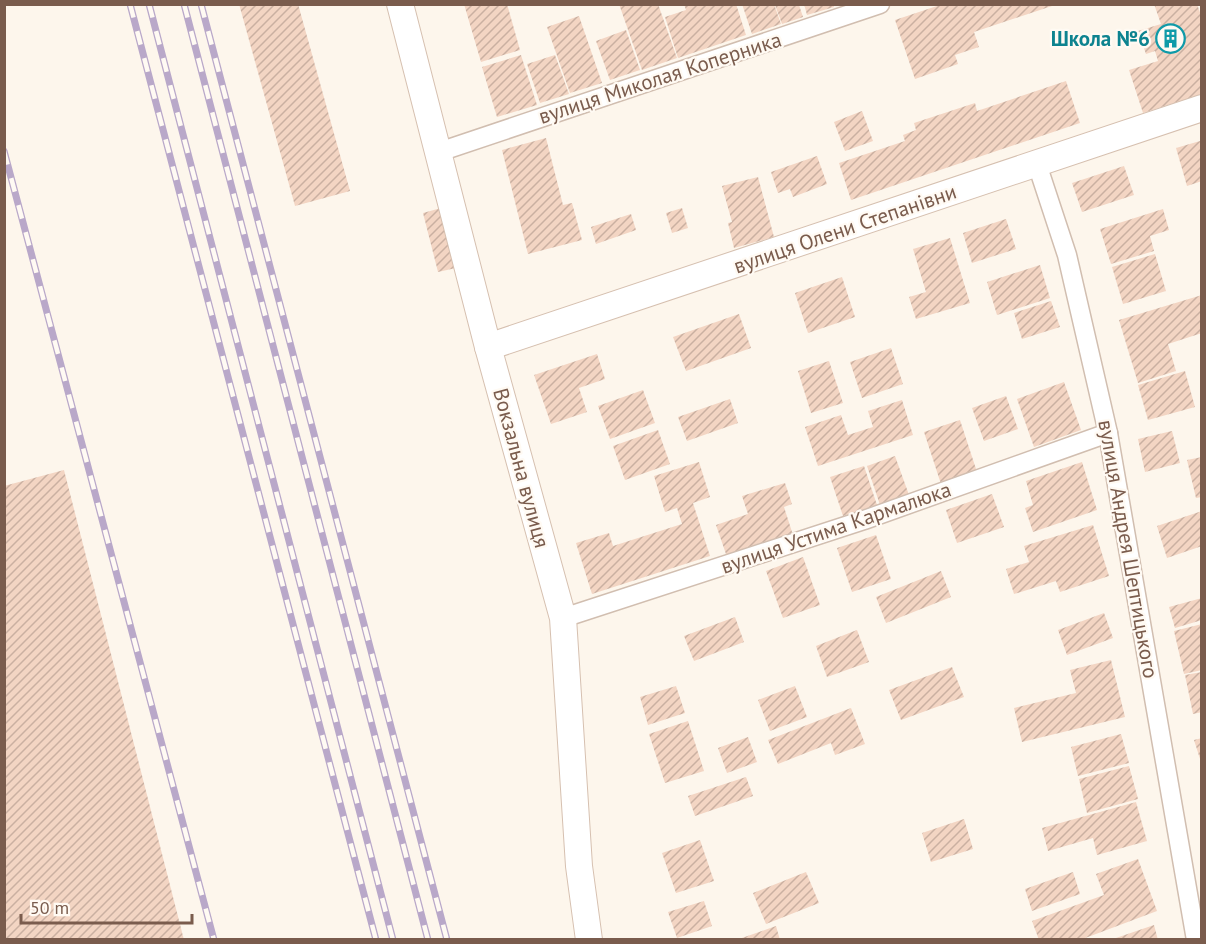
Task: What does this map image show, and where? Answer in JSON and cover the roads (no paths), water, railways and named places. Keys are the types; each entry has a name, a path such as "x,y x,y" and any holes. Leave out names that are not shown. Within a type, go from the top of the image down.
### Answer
{"street":[{"name":"Вокзальна вулиця","path":"400,4 488,346 563,618 579,866 589,939"},
{"name":"вулиця Миколая Коперника","path":"439,152 880,4"},
{"name":"вулиця Олени Степанівни","path":"488,346 1202,108"},
{"name":"вулиця Андрея Шептицького","path":"1038,164 1067,255 1108,433 1196,939"},
{"name":"вулиця Устима Кармалюка","path":"563,618 864,520 1108,433"}],"railway":[{"path":"130,4 376,940"},
{"path":"149,4 393,940"},
{"path":"184,4 428,940"},
{"path":"201,4 447,940"},
{"path":"4,151 214,940"}],"place":[{"name":"Школа №6","path":"1171,39"}]}
